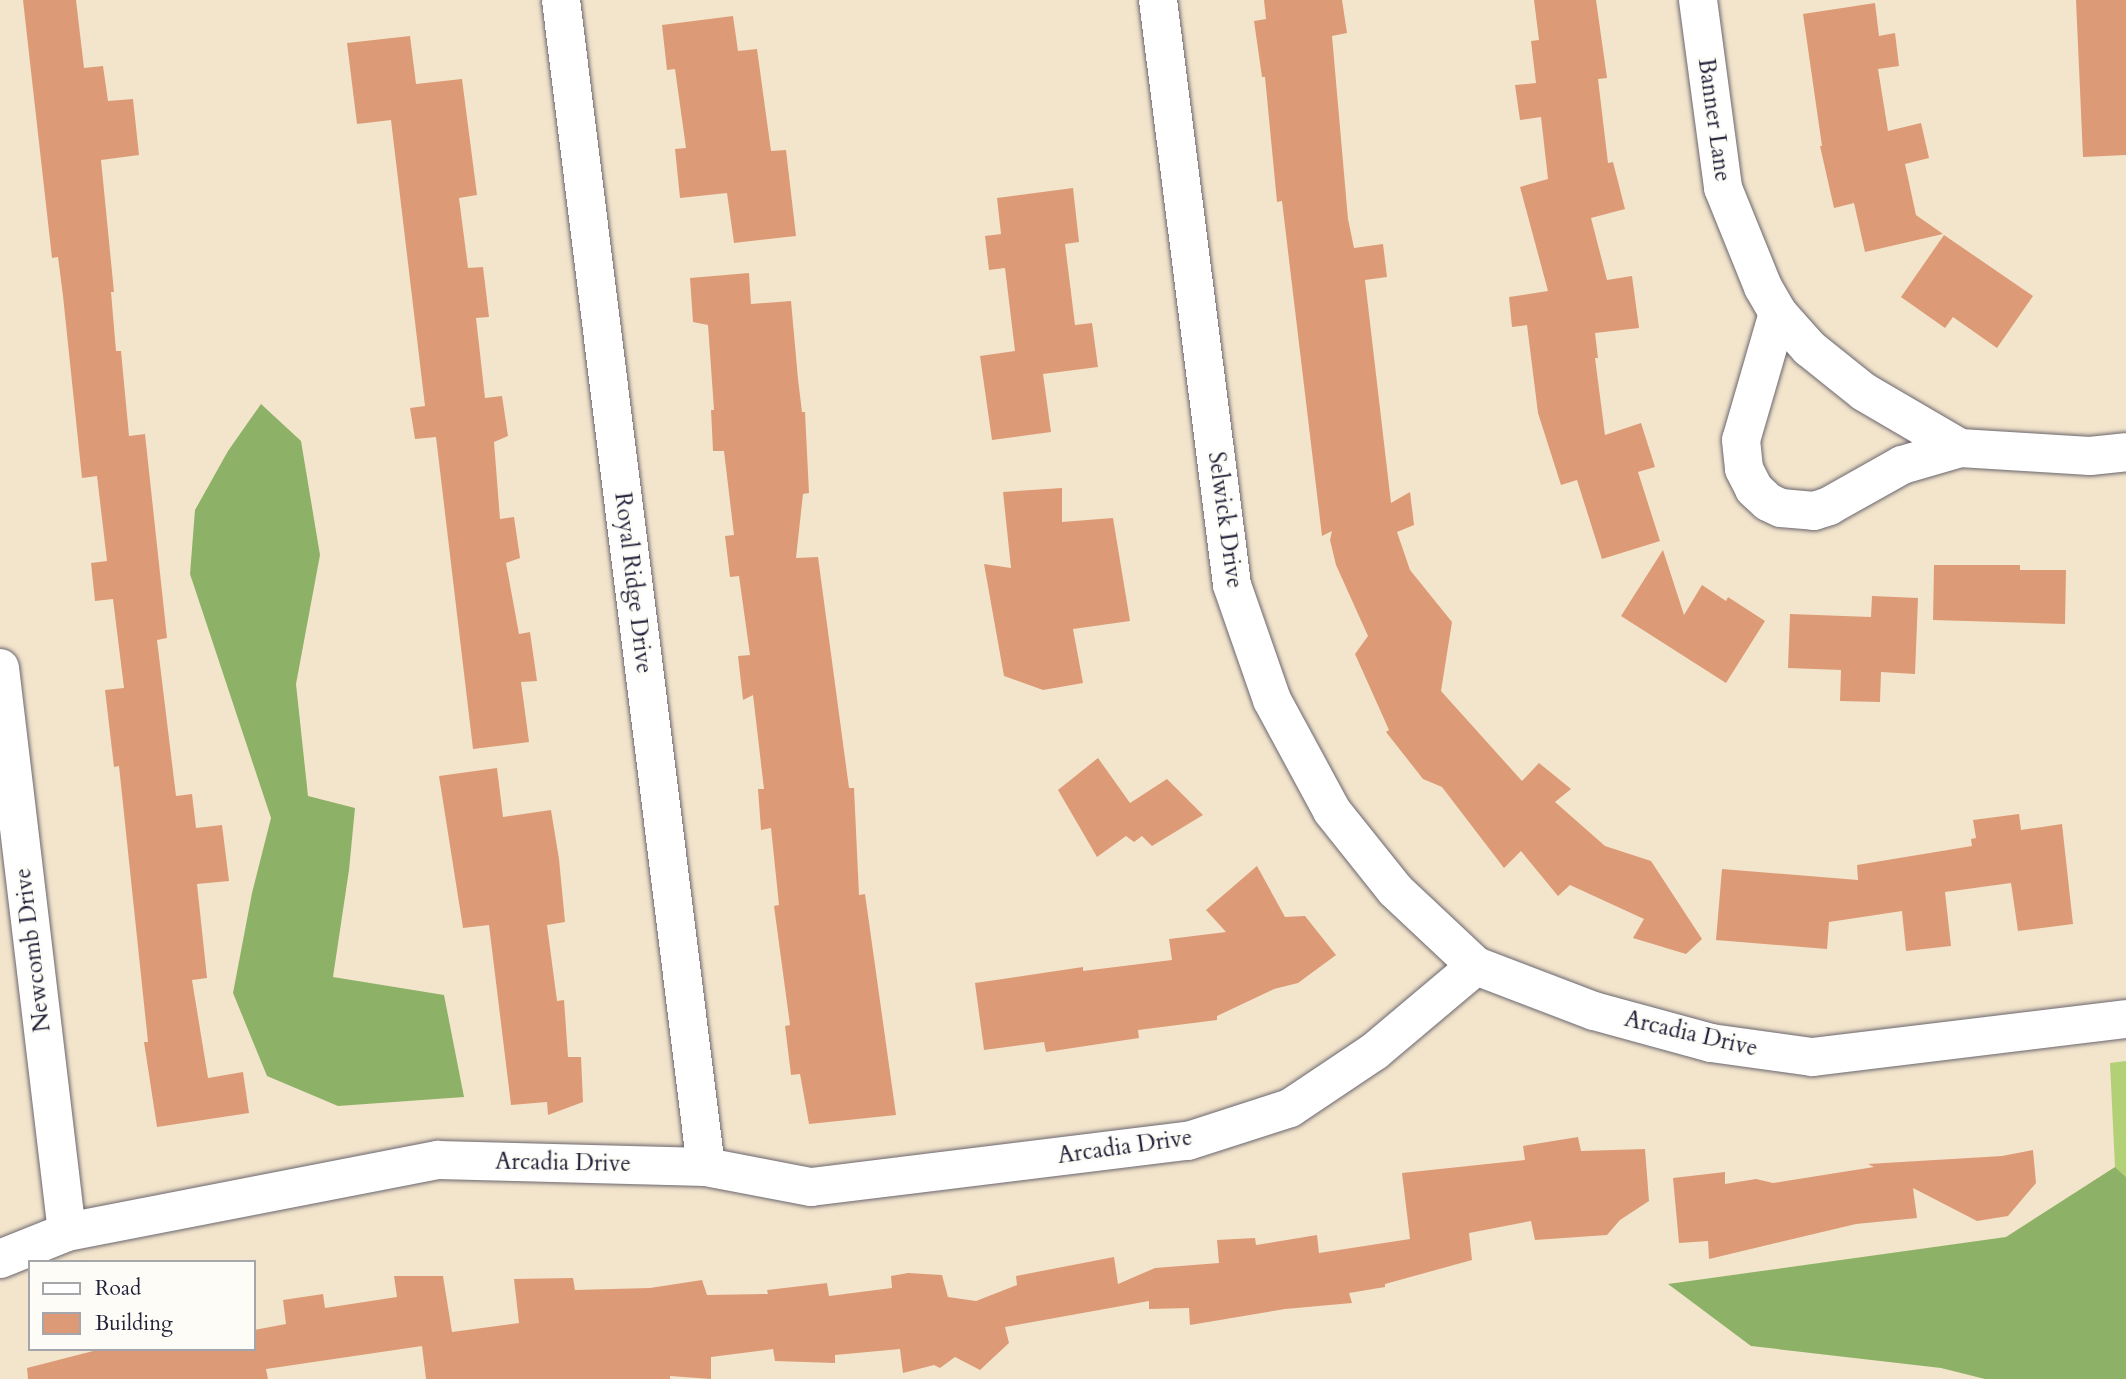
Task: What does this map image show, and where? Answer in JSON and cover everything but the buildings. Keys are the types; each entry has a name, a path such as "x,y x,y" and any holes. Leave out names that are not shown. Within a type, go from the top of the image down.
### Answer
{"street":[{"name":"Royal Ridge Drive","path":"561,0 706,1167"},
{"name":"Selwick Drive","path":"1158,0 1232,585 1272,700 1332,811 1395,890 1476,966"},
{"name":"Banner Lane","path":"1698,0 1723,188 1763,286 1778,313 1809,348 1864,392 1960,448"},
{"name":"Banner Lane","path":"1778,313 1741,440 1744,469 1754,489 1768,502 1788,510 1814,511 1829,506 1902,466 1960,448 2090,456 2126,452"},
{"name":"Newcomb Drive","path":"0,668 67,1232"},
{"name":"Arcadia Drive","path":"0,1259 67,1232 438,1160 706,1167 811,1187 1188,1141 1290,1108 1375,1051 1476,966 1594,1011 1711,1043 1811,1057 2126,1019"}],"green space":[{"path":"261,404 301,441 320,555 296,684 308,796 355,808 333,977 444,995 464,1097 338,1106 267,1076 233,993 252,893 271,818 190,574 195,510 228,451"},
{"path":"2126,1061 2126,1177 2115,1167 2110,1063"},
{"path":"2115,1167 2126,1177 2126,1379 1985,1379 1941,1368 1751,1346 1668,1284 2006,1237"}]}
